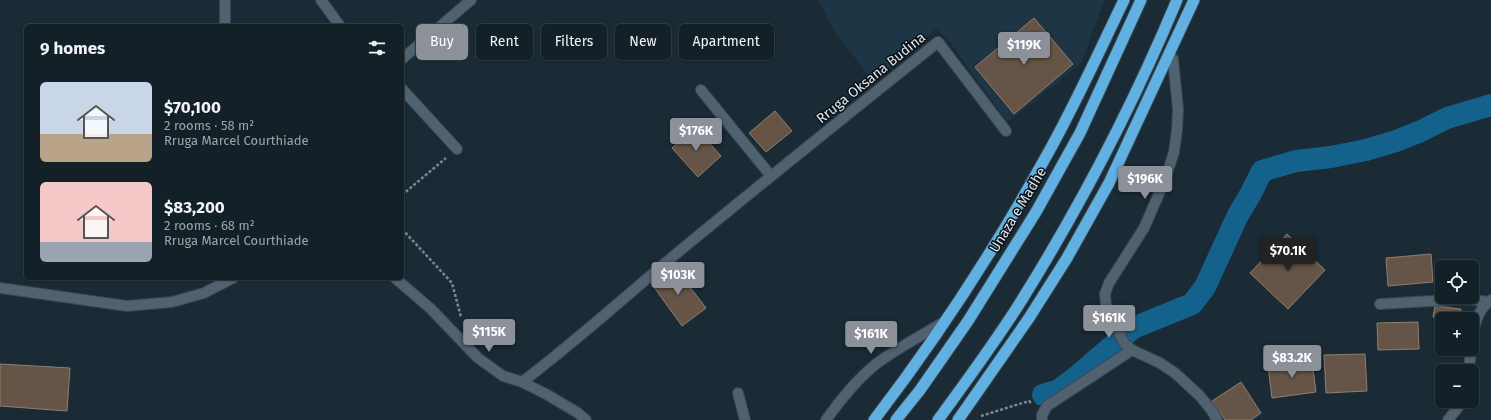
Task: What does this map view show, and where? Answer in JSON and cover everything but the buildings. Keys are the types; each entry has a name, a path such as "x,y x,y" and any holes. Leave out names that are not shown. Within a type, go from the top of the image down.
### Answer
{"highway":[{"path":"874,420 922,356 999,238 1044,161 1098,56 1124,0"},
{"name":"Unaza e Madhe","path":"896,420 920,390 968,321 1036,212 1080,133 1140,0"},
{"path":"938,420 978,365 1022,299 1072,215 1125,114 1157,48 1177,0"},
{"path":"958,420 1029,318 1067,258 1105,190 1194,0"}],"street":[{"path":"225,0 225,24"},
{"path":"321,0 339,24"},
{"path":"404,57 470,0"},
{"name":"Rruga Oksana Budina","path":"522,382 552,360 682,249 938,42 1006,131"},
{"path":"1173,59 1178,109 1174,152 1165,180 1144,228 1109,283 1105,294 1106,305 1114,325 1124,343 1132,350 1175,373 1200,396 1217,420"},
{"path":"701,90 771,176"},
{"path":"404,91 457,150"},
{"path":"0,288 127,306 172,302 204,294 229,280"},
{"path":"397,280 431,309 478,358 503,376 522,382 578,413 586,420"},
{"path":"1380,304 1466,300 1490,301"},
{"path":"1479,312 1490,301"},
{"path":"826,420 859,380 882,359 944,322"},
{"path":"1042,418 1047,406 1132,350"},
{"path":"738,393 745,420"},
{"path":"1448,420 1457,408"}],"path":[{"path":"404,193 457,150"},
{"path":"404,231 452,283 461,317 462,343"},
{"path":"976,418 1029,401 1042,418"}],"shaded area":[{"path":"818,0 1104,0 1082,62 1011,120 1006,120 949,41 936,29 873,81 836,34"}],"waterway":[{"path":"1043,395 1059,390 1133,328 1192,304 1205,287 1238,215 1262,171 1296,161 1331,157 1366,150 1396,141 1447,118 1491,105"}]}
